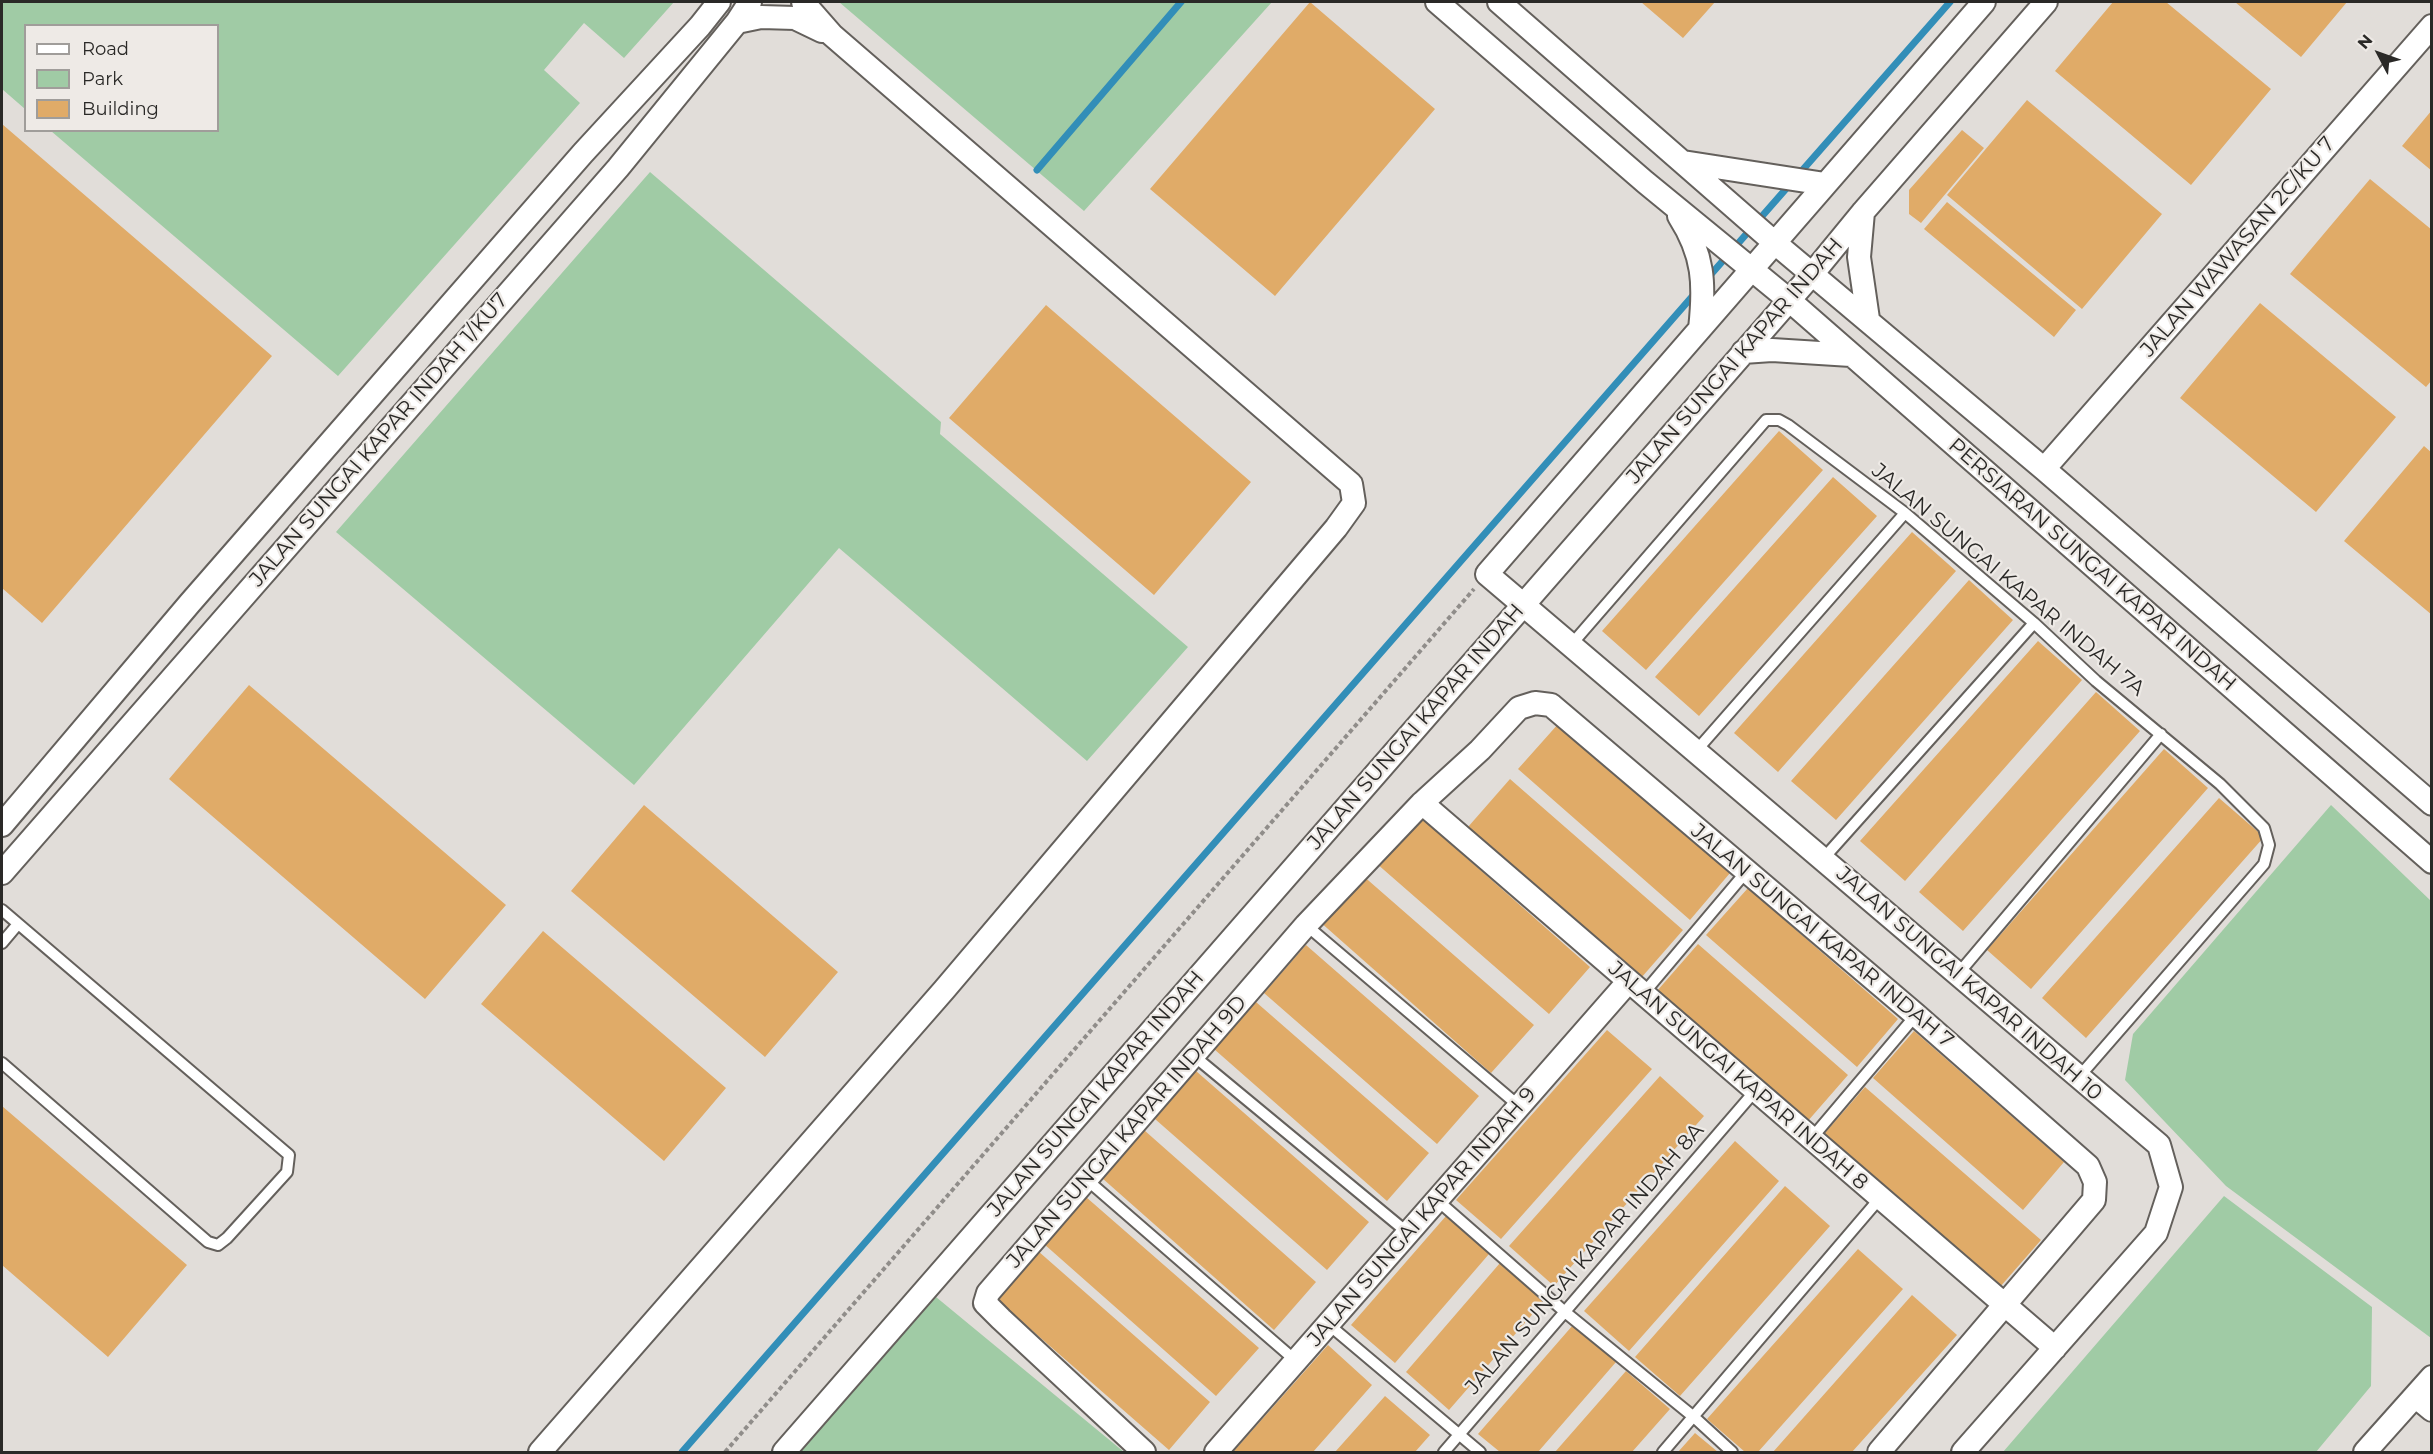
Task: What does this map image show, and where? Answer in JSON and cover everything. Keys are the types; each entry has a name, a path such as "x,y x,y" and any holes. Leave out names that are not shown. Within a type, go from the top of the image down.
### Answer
{"street":[{"name":"JALAN SUNGAI KAPAR INDAH 1/KU7","path":"2,825 190,603 583,153 700,26 718,2"},
{"name":"JALAN SUNGAI KAPAR INDAH 1/KU7","path":"2,873 618,168 737,22 750,2"},
{"path":"540,1452 951,981 1336,528 1353,503 1352,484 832,35 803,2"},
{"name":"PERSIARAN SUNGAI KAPAR INDAH","path":"1437,2 1711,238 1789,300 2432,862"},
{"name":"PERSIARAN SUNGAI KAPAR INDAH","path":"1499,2 1739,212 2044,469 2432,804"},
{"path":"1487,574 1700,329 1745,265 1769,237 1825,184 1984,2"},
{"name":"JALAN SUNGAI KAPAR INDAH","path":"784,1452 1813,273 1863,212 2046,2"},
{"path":"737,22 761,17 795,18 832,35"},
{"name":"JALAN WAWASAN 2C/KU 7","path":"2044,469 2432,26"},
{"path":"1683,162 1825,184"},
{"path":"1670,202 1690,234 1701,263 1704,292 1700,329"},
{"path":"1863,212 1859,257 1868,319"},
{"path":"1743,352 1772,350 1851,355"},
{"name":"JALAN SUNGAI KAPAR INDAH 10","path":"1487,574 2159,1145 2170,1187 2156,1233 1963,1452"},
{"name":"JALAN SUNGAI KAPAR INDAH 7","path":"1422,803 1480,750 1519,708 1535,703 1551,705 1916,1015 2088,1166 2095,1182 2094,1200 1879,1452"},
{"name":"JALAN SUNGAI KAPAR INDAH 9D","path":"1144,1452 985,1303 988,1293 1306,925 1422,803"},
{"name":"JALAN SUNGAI KAPAR INDAH 8","path":"1422,803 2055,1348"},
{"name":"JALAN SUNGAI KAPAR INDAH 9","path":"1216,1452 1519,1106 1636,988"},
{"path":"2366,1452 2423,1403 2432,1377"}],"lane":[{"name":"JALAN SUNGAI KAPAR INDAH 7A","path":"1571,645 1766,420 1779,420 1788,425 1905,513 2034,623 2096,681 2220,784 2264,828 2269,845 2264,864 2078,1078"},
{"path":"1696,751 1905,513"},
{"path":"1823,859 2034,623"},
{"path":"1958,974 2161,734"},
{"path":"1636,988 1746,872"},
{"path":"2,910 288,1155 286,1172 227,1238 218,1245 208,1242 2,1063"},
{"path":"2,943 18,924"},
{"path":"1306,925 1519,1106"},
{"path":"1811,1139 1916,1015"},
{"path":"1194,1056 1408,1233"},
{"name":"JALAN SUNGAI KAPAR INDAH 8A","path":"1444,1452 1755,1090"},
{"path":"1086,1179 1296,1361"},
{"path":"1664,1452 1880,1198"},
{"path":"1437,1200 1565,1312 1695,1418 1732,1452"},
{"path":"1328,1324 1480,1452"}],"path":[{"path":"725,1452 1487,574"}],"green space":[{"path":"2,2 674,2 624,58 584,23 544,70 580,103 338,376 52,132 219,132 219,24 24,24 24,108 2,89"},
{"path":"839,2 1272,2 1084,211"},
{"path":"650,172 941,422 940,434 1188,647 1087,761 839,548 634,785 336,532"},
{"path":"2331,805 2431,901 2431,1338 2226,1186 2125,1080 2133,1034"},
{"path":"2224,1196 2372,1307 2371,1386 2316,1452 2003,1452"},
{"path":"936,1297 1124,1452 800,1452"}],"building":[{"path":"1310,2 1435,109 1275,296 1150,189"},
{"path":"1641,2 1715,2 1683,38"},
{"path":"2113,2 2166,2 2271,89 2191,185 2055,71"},
{"path":"2235,2 2347,2 2301,57"},
{"path":"2027,100 2162,214 2082,309 1947,195"},
{"path":"2432,110 2432,171 2402,146"},
{"path":"2,124 272,356 42,623 2,588"},
{"path":"1962,130 1984,148 1921,223 1909,214 1909,190"},
{"path":"2370,179 2432,230 2432,380 2426,387 2290,274"},
{"path":"1947,202 2076,310 2054,337 1924,229"},
{"path":"2260,303 2396,417 2316,512 2180,398"},
{"path":"1046,305 1251,482 1154,595 949,418"},
{"path":"1779,431 1823,470 1646,670 1602,631"},
{"path":"2424,446 2432,453 2432,615 2344,541"},
{"path":"1833,477 1877,516 1699,716 1655,677"},
{"path":"1912,532 1956,571 1778,772 1734,733"},
{"path":"1969,580 2013,620 1836,820 1791,781"},
{"path":"2038,641 2082,680 1905,881 1860,841"},
{"path":"249,685 506,905 425,999 169,779"},
{"path":"2096,692 2140,731 1963,931 1919,892"},
{"path":"1559,723 1730,873 1690,920 1518,769"},
{"path":"2164,749 2208,788 2031,989 1987,950"},
{"path":"1510,779 1683,930 1641,978 1468,827"},
{"path":"2219,798 2264,837 2086,1038 2042,998"},
{"path":"644,805 838,972 765,1057 571,891"},
{"path":"1418,815 1590,967 1549,1014 1376,863"},
{"path":"1361,874 1534,1025 1491,1073 1319,921"},
{"path":"1748,888 1898,1019 1857,1067 1706,935"},
{"path":"543,931 726,1088 664,1161 481,1004"},
{"path":"1698,944 1848,1075 1807,1122 1657,991"},
{"path":"1306,945 1479,1096 1437,1144 1264,993"},
{"path":"1256,1002 1429,1153 1387,1201 1214,1049"},
{"path":"1607,1030 1652,1069 1501,1239 1456,1200"},
{"path":"1914,1031 2064,1162 2023,1210 1873,1078"},
{"path":"1196,1071 1369,1222 1327,1270 1155,1119"},
{"path":"1660,1076 1704,1116 1554,1286 1509,1246"},
{"path":"1865,1087 2041,1240 2000,1287 1824,1134"},
{"path":"2,1106 187,1265 108,1357 2,1265"},
{"path":"1144,1130 1316,1282 1274,1330 1102,1178"},
{"path":"1735,1141 1779,1181 1629,1351 1584,1311"},
{"path":"1785,1186 1830,1226 1680,1396 1635,1357"},
{"path":"1086,1197 1259,1348 1216,1396 1044,1244"},
{"path":"1446,1216 1489,1254 1395,1363 1351,1325"},
{"path":"1858,1249 1903,1289 1758,1452 1745,1452 1707,1419"},
{"path":"1038,1251 1210,1402 1169,1450 996,1299"},
{"path":"1500,1263 1544,1301 1449,1410 1406,1372"},
{"path":"1912,1295 1957,1335 1852,1452 1773,1452"},
{"path":"1573,1325 1616,1362 1538,1452 1500,1452 1478,1434"},
{"path":"1328,1345 1372,1385 1313,1452 1233,1452"},
{"path":"1626,1371 1670,1409 1632,1452 1555,1452"},
{"path":"1385,1396 1430,1435 1415,1452 1335,1452"},
{"path":"1695,1433 1718,1452 1678,1452"}],"waterway":[{"path":"1037,170 1181,2"},
{"path":"1706,280 1950,2"},
{"path":"682,1452 1697,291"}]}
